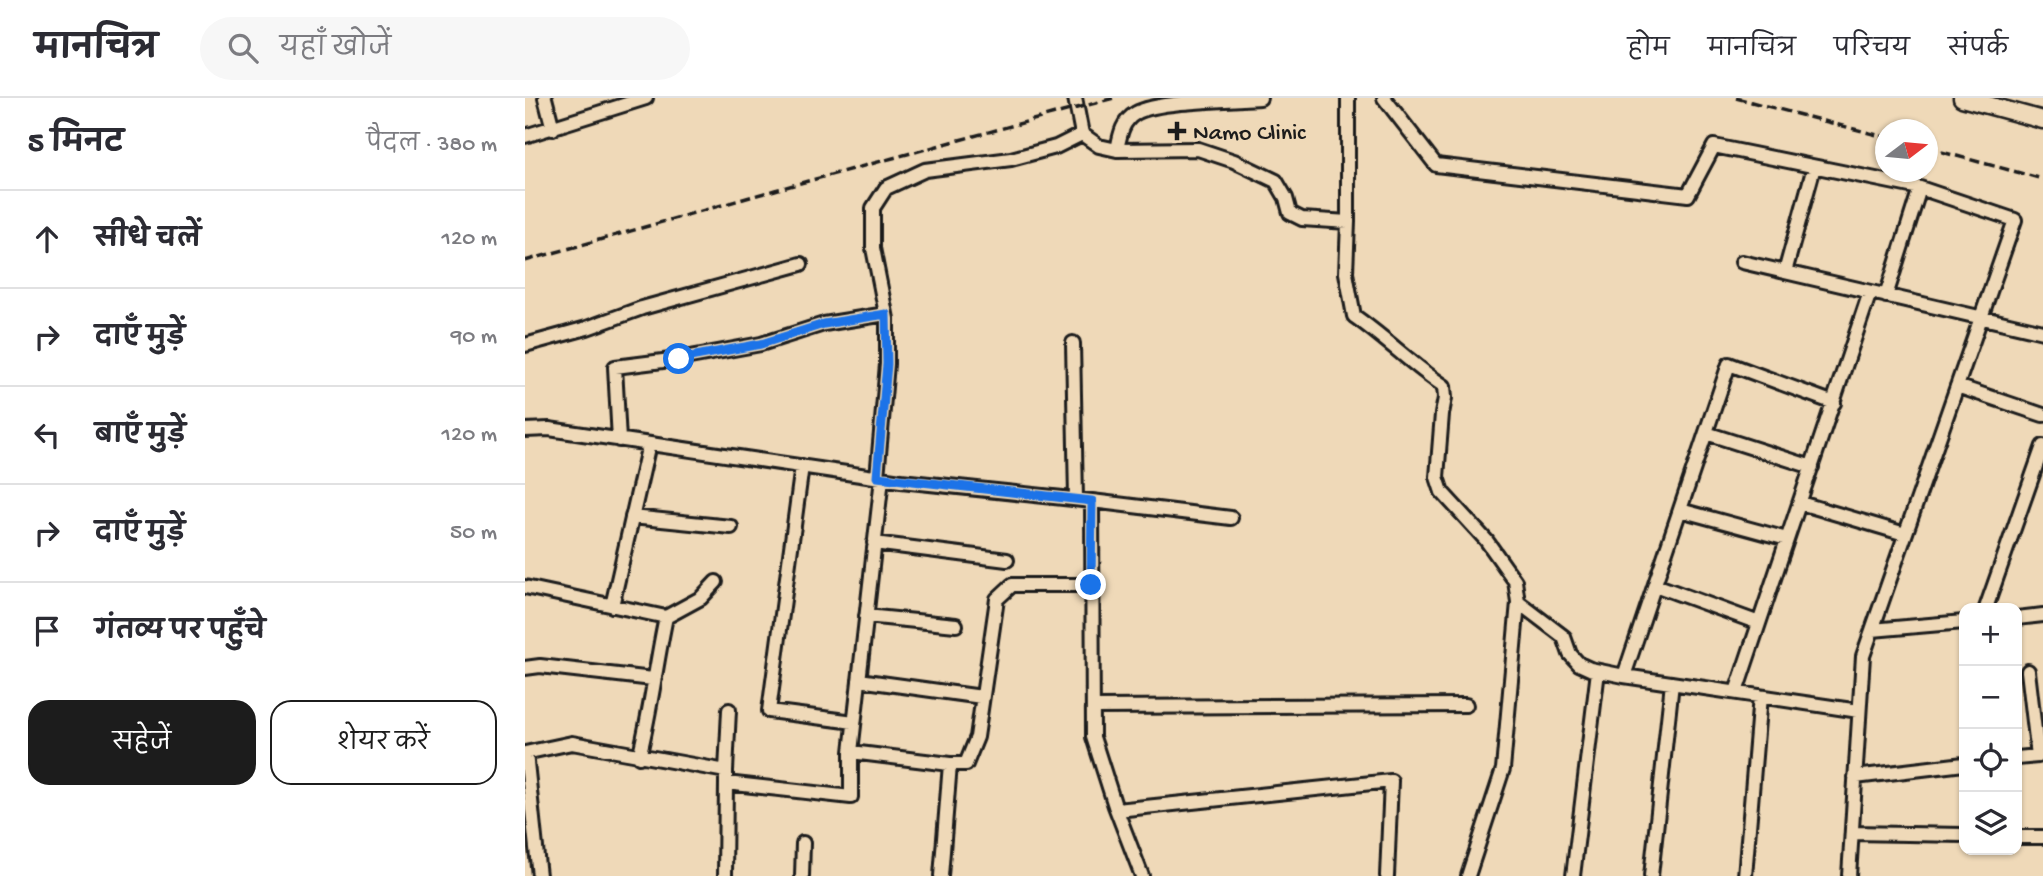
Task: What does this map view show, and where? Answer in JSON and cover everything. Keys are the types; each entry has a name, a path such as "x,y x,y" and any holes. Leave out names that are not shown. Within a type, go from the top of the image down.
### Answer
{"street":[{"path":"545,98 553,129"},
{"path":"525,136 553,129 626,101 646,98"},
{"path":"1075,98 1082,134 1099,146 1117,150 1198,149 1234,161 1276,181 1286,198 1290,213 1302,219 1348,222"},
{"path":"1117,150 1121,128 1135,113 1151,106 1260,98"},
{"path":"1348,98 1346,273 1354,316 1376,331 1407,360 1444,386 1437,477 1442,492 1486,540 1514,581 1518,602 1503,769 1468,876"},
{"path":"1384,98 1436,164 1688,195 1714,146 1920,188 2015,220 1863,656 1849,876"},
{"path":"1962,98 2043,120"},
{"path":"540,876 525,753 572,743 726,777 851,797 851,752 874,543 887,364 886,314 873,248 873,208 886,188 925,170 1011,159 1056,147 1082,134"},
{"path":"1785,272 1814,167"},
{"path":"1886,296 1920,188"},
{"path":"1742,262 2043,332"},
{"path":"525,345 587,328 642,308 801,264"},
{"path":"1736,692 1870,292"},
{"path":"619,440 615,367 761,344 824,324 886,314"},
{"path":"1073,343 1076,499"},
{"path":"1624,676 1729,364 1834,402"},
{"path":"1957,386 2043,415"},
{"path":"525,430 549,429 879,478 1231,518"},
{"path":"1706,433 1812,467"},
{"path":"612,606 649,444"},
{"path":"1988,603 2043,446"},
{"path":"802,466 769,711 854,722"},
{"path":"1092,501 1093,737 1142,876"},
{"path":"1800,503 1905,534"},
{"path":"1680,510 1787,540"},
{"path":"632,517 731,527"},
{"path":"874,543 1007,559"},
{"path":"525,587 666,617 701,598 716,582"},
{"path":"851,752 966,764 977,737 997,599 1012,585 1091,585"},
{"path":"1654,585 1759,623"},
{"path":"1518,602 1565,637 1570,654 1579,664 1598,671 1859,710"},
{"path":"2022,617 2043,615"},
{"path":"866,616 956,625"},
{"path":"639,757 647,727 653,679 666,617"},
{"path":"1872,630 1959,622"},
{"path":"525,668 540,666 653,679"},
{"path":"1573,876 1598,671"},
{"path":"2022,758 2038,756 2028,671"},
{"path":"859,680 982,697"},
{"path":"1651,876 1672,683"},
{"path":"1745,876 1760,696"},
{"path":"1094,707 1465,705"},
{"path":"725,876 729,710"},
{"path":"941,876 950,764"},
{"path":"1855,776 1959,765"},
{"path":"1117,810 1391,781 1387,876"},
{"path":"1852,833 1959,835"},
{"path":"2022,837 2043,837"},
{"path":"801,876 803,844"}],"railway":[{"path":"525,261 1114,98"},
{"path":"1736,98 1875,134"},
{"path":"1938,151 2043,179"}],"place":[{"name":"Namo Clinic","path":"1177,131"}],"route":[{"path":"679,359 761,344 824,324 886,314 887,364 877,477 1092,501 1091,585"}]}
